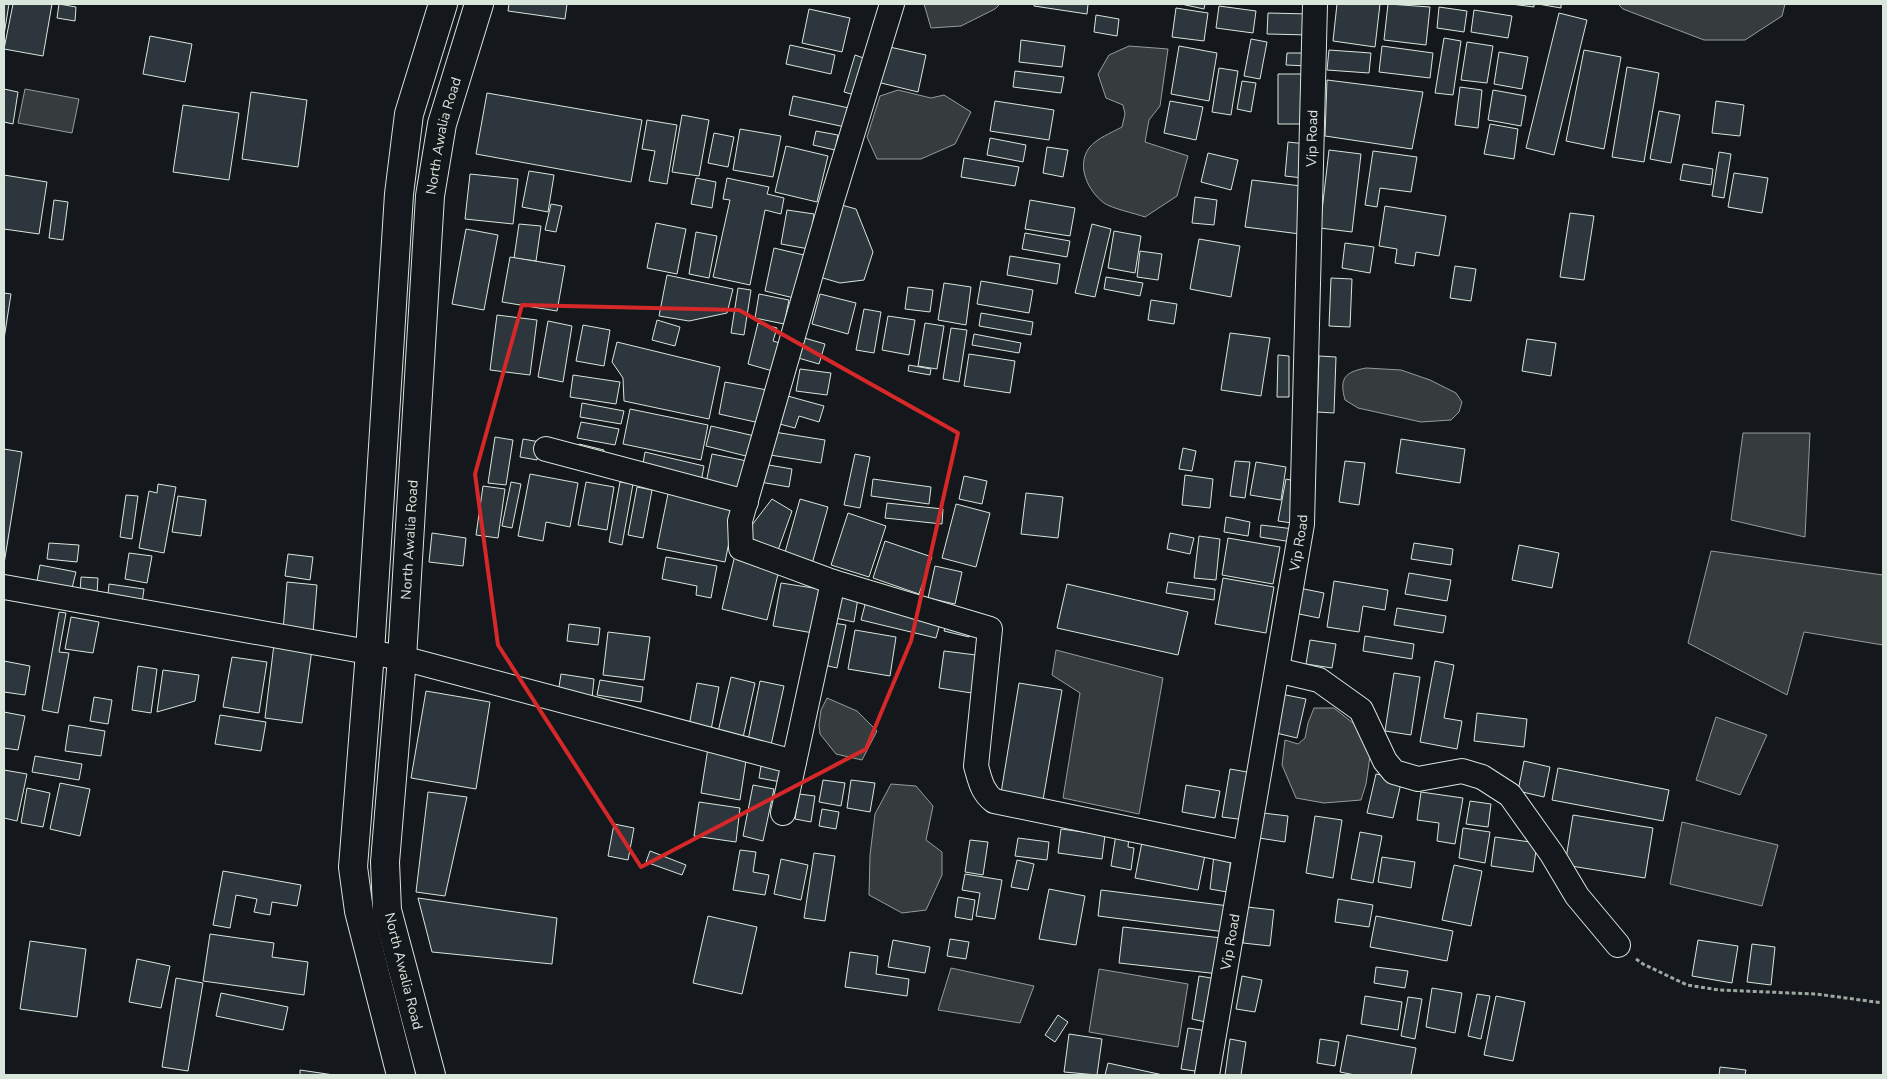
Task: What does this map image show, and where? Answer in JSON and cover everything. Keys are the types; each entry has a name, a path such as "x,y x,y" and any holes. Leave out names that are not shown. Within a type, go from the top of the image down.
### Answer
{"main road":[{"name":"North Awalia Road","path":"401,1075 359,911 353,866 370,652 400,185 409,114 443,4"},
{"name":"North Awalia Road","path":"431,1075 387,910 385,862 402,658 430,196 442,124 479,4"}],"street":[{"path":"892,4 832,200 740,521 740,548 833,582 990,629 976,766 986,795 994,801 1245,853"},
{"name":"Vip Road","path":"1207,1075 1302,524 1315,4"},
{"path":"546,449 746,502"},
{"path":"783,813 833,582"},
{"path":"4,587 402,658 794,762"},
{"path":"1277,670 1319,680 1361,710 1385,761 1394,772 1418,779 1462,771 1482,777 1510,795 1552,854 1577,896 1618,945"}],"path":[{"path":"1618,945 1643,964 1687,985 1719,990 1816,994 1883,1002"}],"highlighted area":[{"path":"522,305 739,310 958,433 911,641 866,749 641,867 498,645 475,474"}],"shaded area":[{"path":"924,4 1000,4 995,9 961,26 931,28"},
{"path":"1618,4 1785,4 1782,16 1745,40 1704,40 1623,9"},
{"path":"1129,46 1168,49 1160,106 1149,120 1145,142 1188,156 1177,196 1145,217 1104,203 1093,192 1084,170 1085,155 1092,144 1122,127 1125,114 1123,105 1106,98 1098,74 1109,55"},
{"path":"25,89 79,99 72,133 18,123"},
{"path":"898,90 931,98 944,95 971,112 955,144 921,159 877,159 867,137 880,96"},
{"path":"1366,368 1401,370 1430,380 1456,393 1462,402 1459,412 1451,420 1421,422 1358,408 1345,400 1343,381 1349,374"},
{"path":"1743,433 1810,433 1805,537 1731,520"},
{"path":"1711,551 1883,575 1883,645 1804,632 1787,695 1688,643"},
{"path":"1056,650 1163,678 1139,814 1063,798 1080,693 1052,675"},
{"path":"827,698 857,711 877,731 862,760 836,754 820,734 821,710"},
{"path":"1314,708 1334,708 1358,727 1370,756 1366,784 1361,800 1324,803 1296,798 1282,765 1285,740 1298,744 1305,738"},
{"path":"1716,717 1767,735 1740,795 1696,780"},
{"path":"891,784 916,786 933,806 926,840 942,852 942,875 926,910 902,913 869,895 870,855 875,814"},
{"path":"1682,822 1778,845 1762,906 1670,884"},
{"path":"951,968 1034,986 1020,1023 938,1010"},
{"path":"1099,969 1188,984 1178,1047 1089,1032"}],"building":[{"path":"4,4 9,4 4,35"},
{"path":"13,4 52,4 43,56 4,49"},
{"path":"59,4 76,7 75,21 57,18"},
{"path":"509,4 567,4 565,19 508,11"},
{"path":"1034,4 1088,4 1087,14 1034,6"},
{"path":"1181,4 1205,4 1204,9"},
{"path":"1337,4 1380,4 1375,47 1333,41"},
{"path":"1388,4 1430,7 1426,45 1384,40"},
{"path":"1511,4 1534,4 1534,7"},
{"path":"1538,4 1561,4 1561,8"},
{"path":"1219,6 1256,11 1253,33 1216,28"},
{"path":"1439,7 1467,11 1464,32 1437,28"},
{"path":"1176,8 1208,13 1204,41 1172,37"},
{"path":"809,9 850,18 842,52 802,43"},
{"path":"1474,10 1512,16 1508,38 1471,32"},
{"path":"1268,13 1310,14 1310,35 1267,34"},
{"path":"1559,13 1587,20 1554,155 1526,148"},
{"path":"1096,15 1119,19 1117,36 1094,32"},
{"path":"150,36 192,44 185,82 143,74"},
{"path":"1444,38 1461,41 1453,95 1435,93"},
{"path":"1251,39 1267,42 1260,79 1244,76"},
{"path":"1021,40 1065,46 1062,67 1019,62"},
{"path":"1467,42 1493,46 1487,83 1461,80"},
{"path":"790,45 835,55 831,74 786,64"},
{"path":"885,46 926,55 918,92 877,82"},
{"path":"1179,46 1217,53 1209,101 1171,94"},
{"path":"1382,46 1433,53 1430,78 1379,72"},
{"path":"1329,50 1371,53 1369,73 1327,70"},
{"path":"1584,50 1621,57 1604,149 1566,141"},
{"path":"1499,52 1528,57 1522,89 1494,84"},
{"path":"1287,53 1309,53 1308,66 1286,65"},
{"path":"855,55 869,60 858,96 844,92"},
{"path":"1627,67 1659,73 1644,162 1612,157"},
{"path":"1219,68 1238,71 1231,115 1212,112"},
{"path":"1015,71 1064,77 1061,93 1013,87"},
{"path":"1278,74 1311,74 1310,124 1278,124"},
{"path":"1327,80 1423,92 1412,149 1325,136"},
{"path":"1242,81 1256,83 1251,112 1237,109"},
{"path":"1460,87 1482,90 1478,128 1455,125"},
{"path":"4,89 18,92 13,124 4,122"},
{"path":"1493,90 1526,96 1521,126 1488,120"},
{"path":"251,92 307,100 298,167 242,159"},
{"path":"487,93 642,120 631,182 476,154"},
{"path":"793,96 849,108 845,127 789,115"},
{"path":"995,101 1054,110 1049,140 990,131"},
{"path":"1170,101 1203,107 1196,140 1164,133"},
{"path":"1716,101 1744,105 1740,136 1712,133"},
{"path":"183,105 239,113 229,180 173,172"},
{"path":"1659,111 1680,115 1671,163 1650,159"},
{"path":"682,115 709,120 699,176 672,172"},
{"path":"647,120 677,125 667,184 649,181 655,151 642,149"},
{"path":"1490,124 1518,129 1514,159 1484,154"},
{"path":"740,129 781,136 773,177 733,170"},
{"path":"816,131 838,135 835,150 813,145"},
{"path":"714,133 734,137 728,167 708,163"},
{"path":"990,138 1026,145 1023,162 987,155"},
{"path":"1288,142 1306,144 1303,178 1285,176"},
{"path":"786,146 828,156 817,202 775,192"},
{"path":"1047,147 1068,150 1063,177 1043,173"},
{"path":"1329,150 1361,154 1352,232 1320,228"},
{"path":"1373,151 1417,157 1411,192 1380,188 1377,207 1365,205"},
{"path":"1719,152 1731,154 1724,198 1712,196"},
{"path":"1208,153 1238,160 1231,190 1201,182"},
{"path":"964,158 1019,167 1015,186 961,177"},
{"path":"1683,164 1713,169 1711,185 1680,180"},
{"path":"529,171 554,175 548,212 522,207"},
{"path":"1734,173 1768,178 1762,213 1728,207"},
{"path":"470,174 518,179 513,224 465,219"},
{"path":"4,175 47,182 39,234 4,229"},
{"path":"696,178 716,182 712,208 691,204"},
{"path":"727,178 769,187 767,194 784,198 781,214 765,210 750,285 713,277 730,200 723,199"},
{"path":"1252,180 1301,186 1300,234 1245,227"},
{"path":"1195,197 1217,200 1214,225 1192,223"},
{"path":"54,200 68,202 63,240 49,238"},
{"path":"1030,200 1075,208 1070,236 1025,229"},
{"path":"551,204 562,206 556,232 545,230"},
{"path":"838,204 856,209 873,252 864,280 840,283 816,276"},
{"path":"1385,206 1446,216 1439,256 1416,252 1414,266 1395,263 1397,249 1379,246"},
{"path":"787,210 814,214 809,249 781,244"},
{"path":"1570,213 1594,216 1584,280 1560,277"},
{"path":"656,223 686,229 677,274 647,268"},
{"path":"519,224 541,226 536,261 514,258"},
{"path":"1092,224 1111,229 1095,297 1075,293"},
{"path":"466,229 498,235 484,310 452,304"},
{"path":"1114,231 1141,236 1135,273 1108,268"},
{"path":"696,232 717,236 709,278 689,274"},
{"path":"1025,233 1070,241 1067,257 1022,249"},
{"path":"1199,239 1240,246 1231,297 1190,289"},
{"path":"1345,243 1374,247 1370,273 1342,268"},
{"path":"774,248 808,256 798,299 765,291"},
{"path":"1140,251 1162,254 1158,280 1137,277"},
{"path":"1010,256 1060,264 1057,284 1007,275"},
{"path":"510,257 565,266 557,311 502,302"},
{"path":"1455,266 1476,269 1471,301 1450,298"},
{"path":"667,275 733,289 727,313 689,321 659,316"},
{"path":"1106,277 1143,283 1140,296 1104,289"},
{"path":"1331,278 1352,279 1350,327 1329,326"},
{"path":"981,281 1033,290 1029,313 977,304"},
{"path":"944,283 971,287 966,325 938,320"},
{"path":"908,287 933,290 930,312 905,309"},
{"path":"738,288 751,290 744,335 731,333"},
{"path":"4,293 11,294 4,339"},
{"path":"759,294 789,300 784,324 755,318"},
{"path":"820,294 856,303 848,334 812,324"},
{"path":"1151,300 1177,304 1174,324 1148,320"},
{"path":"864,309 881,312 874,353 856,350"},
{"path":"981,313 1033,322 1031,335 979,326"},
{"path":"497,315 537,320 530,375 490,370"},
{"path":"888,316 915,320 909,355 882,350"},
{"path":"657,320 680,327 675,346 652,340"},
{"path":"548,321 572,326 563,382 538,377"},
{"path":"758,323 777,328 773,341 783,344 776,372 748,364"},
{"path":"925,323 944,326 937,369 918,366"},
{"path":"583,325 610,330 604,366 576,361"},
{"path":"951,328 967,330 959,382 943,379"},
{"path":"1230,333 1270,338 1261,396 1221,390"},
{"path":"974,334 1021,343 1019,353 972,345"},
{"path":"801,337 825,344 819,364 795,357"},
{"path":"1527,339 1556,343 1551,376 1522,371"},
{"path":"617,342 720,367 709,419 624,401 623,378 612,362"},
{"path":"969,354 1015,361 1010,393 964,386"},
{"path":"1278,355 1289,356 1289,397 1277,397"},
{"path":"1319,356 1336,357 1334,413 1317,412"},
{"path":"909,365 931,369 930,375 908,371"},
{"path":"800,369 831,373 827,395 796,391"},
{"path":"573,375 620,382 616,404 570,397"},
{"path":"725,382 767,390 760,423 719,414"},
{"path":"784,395 824,406 819,422 799,416 795,428 776,423"},
{"path":"582,403 624,411 621,424 580,417"},
{"path":"630,409 708,425 701,460 623,444"},
{"path":"581,422 619,429 615,445 577,438"},
{"path":"711,426 759,437 754,458 706,446"},
{"path":"774,432 825,440 821,463 770,455"},
{"path":"495,437 513,440 506,485 488,483"},
{"path":"523,439 540,442 537,460 520,457"},
{"path":"1401,439 1465,449 1460,483 1396,473"},
{"path":"579,444 604,450 602,459 577,454"},
{"path":"1183,448 1196,451 1192,471 1179,469"},
{"path":"4,449 22,452 4,564"},
{"path":"645,452 704,466 701,482 642,469"},
{"path":"712,454 752,462 746,491 706,483"},
{"path":"855,454 870,457 860,508 844,505"},
{"path":"1235,461 1250,462 1245,498 1230,496"},
{"path":"1345,461 1365,463 1359,505 1339,502"},
{"path":"1256,462 1286,467 1281,500 1250,495"},
{"path":"763,464 792,469 789,487 760,482"},
{"path":"530,474 578,483 570,527 546,522 543,541 518,536"},
{"path":"1185,475 1213,479 1210,508 1182,505"},
{"path":"964,476 987,481 982,504 959,499"},
{"path":"873,479 931,487 929,504 871,496"},
{"path":"1286,479 1300,482 1292,523 1278,521"},
{"path":"511,482 521,484 512,528 502,526"},
{"path":"586,482 614,487 607,530 578,525"},
{"path":"620,482 633,484 622,545 609,542"},
{"path":"158,484 176,487 164,553 139,548 149,491 157,493"},
{"path":"483,486 505,489 498,538 476,535"},
{"path":"637,487 652,490 643,538 628,535"},
{"path":"669,489 737,503 725,562 657,548"},
{"path":"1026,493 1063,497 1058,538 1021,534"},
{"path":"126,495 138,496 132,539 120,537"},
{"path":"178,496 206,500 201,536 172,532"},
{"path":"772,499 792,511 776,556 749,543 745,534"},
{"path":"800,499 828,507 812,564 784,556"},
{"path":"887,503 943,509 942,524 885,518"},
{"path":"956,504 990,513 976,567 942,558"},
{"path":"848,513 886,526 869,577 831,565"},
{"path":"1226,517 1250,522 1248,536 1224,532"},
{"path":"1261,525 1294,529 1292,542 1260,537"},
{"path":"432,533 466,538 463,566 429,562"},
{"path":"1170,533 1194,538 1190,554 1167,549"},
{"path":"1199,536 1220,539 1216,580 1194,578"},
{"path":"1228,538 1280,547 1273,584 1222,575"},
{"path":"885,541 932,557 919,594 873,578"},
{"path":"49,543 79,545 77,562 47,559"},
{"path":"1414,543 1453,549 1451,565 1411,559"},
{"path":"1519,545 1559,553 1552,588 1512,580"},
{"path":"129,553 152,556 147,583 125,579"},
{"path":"288,554 313,557 310,580 285,576"},
{"path":"735,555 780,566 767,620 722,609"},
{"path":"666,557 717,566 711,598 696,595 697,586 662,579"},
{"path":"40,565 76,572 72,588 37,581"},
{"path":"935,566 962,572 955,604 928,598"},
{"path":"1409,573 1451,580 1447,601 1405,594"},
{"path":"81,577 98,578 97,594 80,593"},
{"path":"1223,578 1274,587 1266,633 1215,624"},
{"path":"1334,581 1388,590 1385,610 1363,606 1359,632 1327,627"},
{"path":"287,582 317,585 313,633 283,630"},
{"path":"1168,582 1215,589 1214,600 1166,593"},
{"path":"781,583 820,589 813,633 773,626"},
{"path":"109,584 144,589 141,610 107,605"},
{"path":"1067,584 1188,612 1178,655 1057,628"},
{"path":"1299,588 1324,593 1319,618 1294,613"},
{"path":"835,594 858,598 854,622 831,617"},
{"path":"866,601 941,620 936,638 861,620"},
{"path":"1397,608 1446,616 1443,633 1394,625"},
{"path":"59,612 66,613 59,652 69,653 58,713 42,710"},
{"path":"71,617 99,622 93,653 65,649"},
{"path":"947,620 971,626 969,637 944,631"},
{"path":"833,623 846,625 837,668 824,665"},
{"path":"569,624 600,628 598,645 567,641"},
{"path":"855,630 896,637 890,676 848,669"},
{"path":"608,632 650,637 644,680 603,675"},
{"path":"1365,636 1414,644 1412,659 1363,651"},
{"path":"1310,640 1336,644 1332,668 1306,664"},
{"path":"274,644 312,649 302,723 265,718"},
{"path":"944,651 984,656 978,694 939,688"},
{"path":"232,657 267,662 259,713 223,707"},
{"path":"4,661 30,666 25,695 4,692"},
{"path":"1435,661 1454,665 1444,718 1462,721 1457,749 1420,742"},
{"path":"138,666 157,669 151,713 132,710"},
{"path":"163,670 199,675 195,701 157,712"},
{"path":"1394,673 1420,677 1411,735 1385,731"},
{"path":"561,674 594,679 592,698 558,693"},
{"path":"731,677 755,683 742,742 717,736"},
{"path":"600,680 643,687 641,702 597,695"},
{"path":"760,681 784,686 771,745 748,740"},
{"path":"697,683 719,687 711,730 689,726"},
{"path":"1019,683 1062,690 1043,800 1001,793"},
{"path":"426,691 490,702 476,789 411,778"},
{"path":"1281,694 1306,699 1297,738 1272,732"},
{"path":"94,697 112,700 108,724 90,721"},
{"path":"4,712 25,716 18,750 4,748"},
{"path":"1477,713 1527,719 1524,747 1474,741"},
{"path":"220,715 266,722 261,751 215,744"},
{"path":"69,725 105,731 101,756 65,751"},
{"path":"708,748 747,754 740,800 701,793"},
{"path":"35,756 82,764 79,780 32,772"},
{"path":"762,760 784,764 781,782 759,778"},
{"path":"1524,761 1550,767 1544,797 1518,791"},
{"path":"1558,768 1669,790 1663,821 1552,800"},
{"path":"1230,769 1253,773 1245,820 1222,817"},
{"path":"4,770 27,774 17,821 4,818"},
{"path":"1376,774 1402,779 1393,818 1367,813"},
{"path":"823,780 845,783 841,806 819,802"},
{"path":"851,780 875,783 870,812 847,808"},
{"path":"60,783 90,789 80,836 50,829"},
{"path":"753,785 774,789 763,841 743,836"},
{"path":"1186,785 1220,791 1215,818 1182,812"},
{"path":"27,788 50,793 43,827 21,823"},
{"path":"428,792 467,797 445,896 416,892"},
{"path":"1421,792 1463,798 1455,844 1437,841 1439,823 1417,820"},
{"path":"799,794 815,796 811,822 795,819"},
{"path":"1470,801 1491,804 1488,827 1466,824"},
{"path":"699,802 740,808 736,842 694,836"},
{"path":"822,809 839,812 836,829 819,826"},
{"path":"1263,813 1288,816 1285,842 1259,838"},
{"path":"1573,815 1653,828 1645,878 1565,865"},
{"path":"1315,816 1342,820 1333,878 1306,873"},
{"path":"614,824 634,828 628,860 608,856"},
{"path":"1463,828 1490,832 1485,863 1459,858"},
{"path":"1061,829 1105,835 1102,859 1058,853"},
{"path":"1360,832 1382,836 1373,883 1351,879"},
{"path":"1116,834 1129,836 1128,847 1134,848 1131,870 1111,866"},
{"path":"1495,837 1537,843 1533,872 1491,866"},
{"path":"1018,838 1049,842 1047,860 1015,856"},
{"path":"970,840 988,842 983,875 965,872"},
{"path":"1142,842 1205,855 1198,890 1135,878"},
{"path":"740,850 756,852 753,872 769,875 765,895 733,890"},
{"path":"650,851 686,865 682,875 646,862"},
{"path":"814,853 835,856 825,921 804,918"},
{"path":"1214,855 1231,857 1227,892 1210,889"},
{"path":"1382,857 1415,862 1411,888 1378,882"},
{"path":"781,859 808,865 801,900 774,894"},
{"path":"1017,860 1034,864 1028,890 1011,887"},
{"path":"1454,865 1482,871 1471,926 1442,920"},
{"path":"223,871 301,885 297,906 272,902 270,915 254,912 257,899 236,895 230,928 213,925"},
{"path":"965,874 1002,880 995,919 976,916 980,893 962,890"},
{"path":"1049,889 1085,896 1076,945 1039,939"},
{"path":"1101,890 1229,906 1226,932 1098,916"},
{"path":"958,897 975,900 972,920 955,917"},
{"path":"418,898 557,918 552,964 432,952"},
{"path":"1338,899 1373,905 1369,927 1335,922"},
{"path":"1247,907 1274,910 1270,946 1243,943"},
{"path":"708,916 757,927 742,994 693,983"},
{"path":"1376,916 1453,931 1447,961 1370,947"},
{"path":"1123,927 1222,938 1219,974 1119,963"},
{"path":"210,934 274,943 272,957 308,962 304,995 203,981"},
{"path":"950,939 969,942 966,959 947,956"},
{"path":"893,940 930,947 925,973 888,967"},
{"path":"1698,940 1738,946 1732,983 1692,976"},
{"path":"30,941 86,949 77,1017 20,1009"},
{"path":"1752,944 1775,947 1771,985 1747,982"},
{"path":"850,952 878,956 876,974 909,979 907,996 845,987"},
{"path":"137,959 170,966 161,1008 129,1002"},
{"path":"1376,967 1408,971 1405,988 1374,983"},
{"path":"1199,976 1217,979 1210,1023 1192,1019"},
{"path":"1242,976 1262,980 1255,1012 1236,1009"},
{"path":"176,978 203,983 188,1071 162,1067"},
{"path":"1432,988 1462,993 1455,1033 1426,1027"},
{"path":"221,993 288,1007 283,1030 216,1016"},
{"path":"1477,994 1490,996 1481,1039 1468,1036"},
{"path":"1365,996 1402,1002 1398,1030 1361,1024"},
{"path":"1496,996 1525,1002 1513,1061 1484,1055"},
{"path":"1408,997 1422,999 1415,1039 1401,1036"},
{"path":"1058,1015 1068,1022 1055,1042 1045,1035"},
{"path":"1188,1028 1208,1031 1202,1072 1181,1069"},
{"path":"1069,1034 1102,1039 1097,1075 1064,1072"},
{"path":"1347,1035 1416,1048 1411,1075 1355,1075 1340,1072"},
{"path":"1230,1039 1246,1042 1241,1075 1225,1075"},
{"path":"1320,1039 1339,1042 1335,1066 1317,1063"},
{"path":"1108,1063 1163,1075 1105,1075"},
{"path":"1720,1067 1746,1070 1745,1075 1719,1075"},
{"path":"300,1070 334,1075 300,1075"}]}
